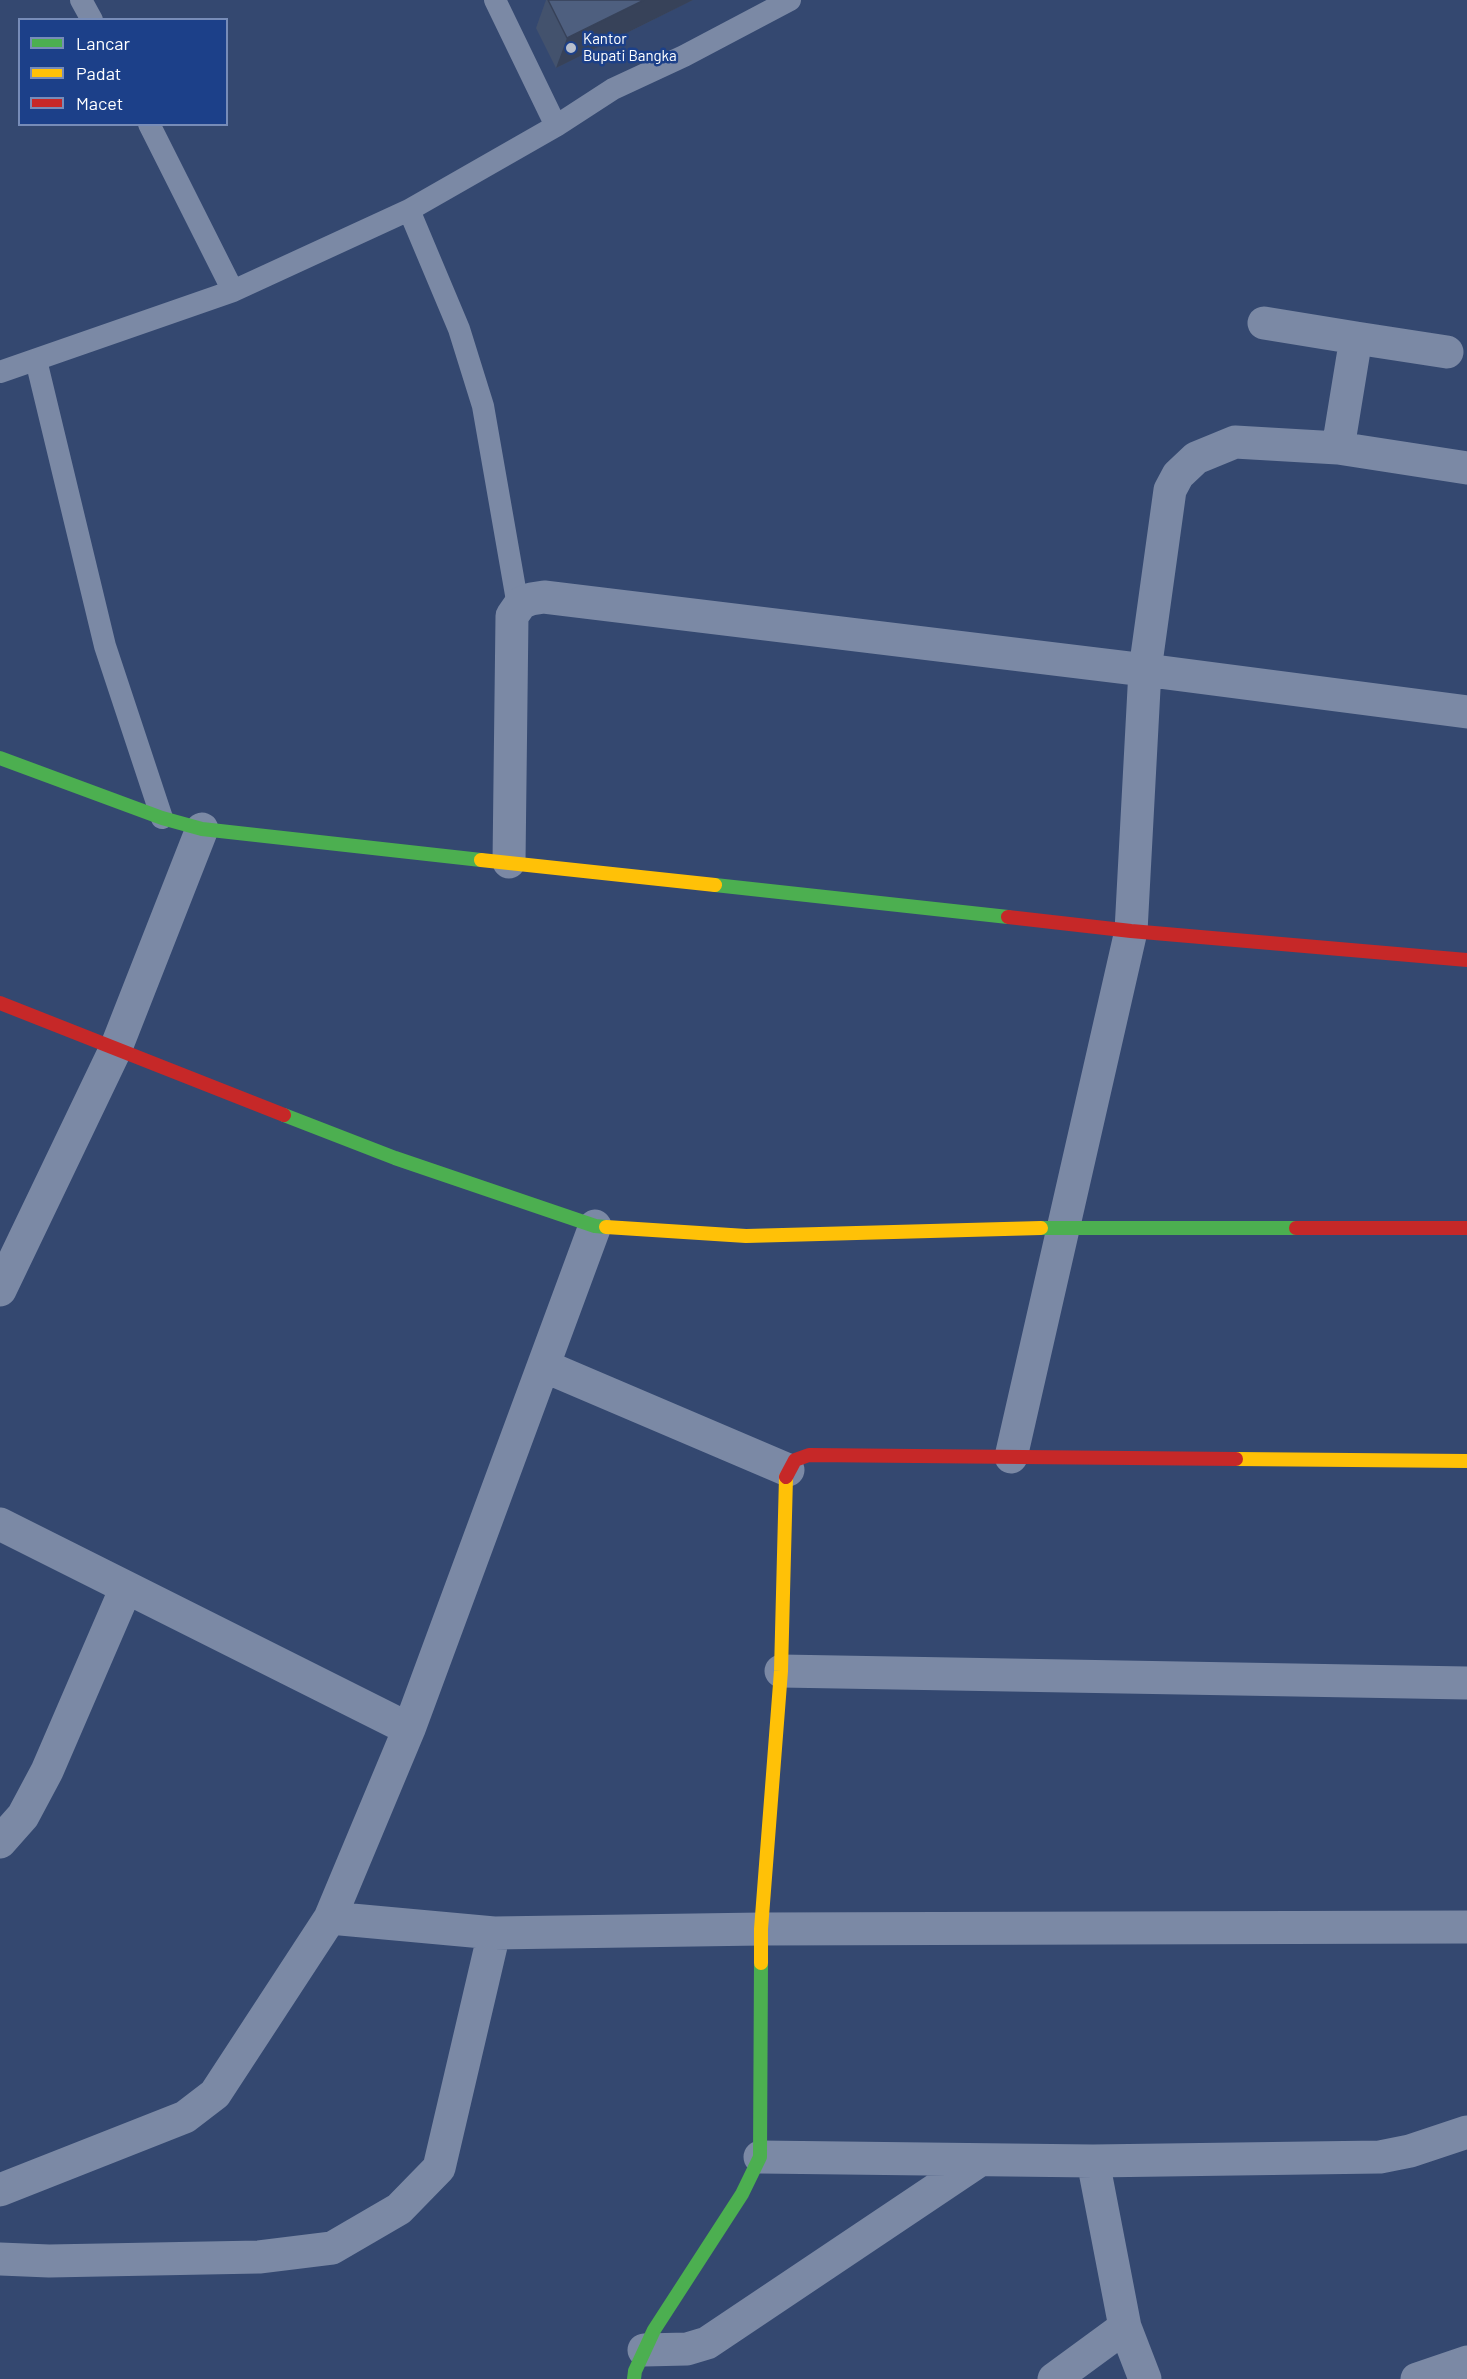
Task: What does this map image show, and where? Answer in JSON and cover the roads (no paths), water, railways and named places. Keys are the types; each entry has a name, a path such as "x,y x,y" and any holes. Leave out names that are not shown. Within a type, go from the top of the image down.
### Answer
{"street":[{"path":"1264,323 1447,352"},
{"path":"1338,448 1356,338"},
{"path":"1011,1457 1131,931 1145,670 1170,490 1178,476 1196,458 1235,442 1338,448 1467,468"},
{"path":"509,862 511,621 518,606 531,598 544,597 1145,670 1467,712"},
{"path":"0,758 162,818 202,829 1131,931 1467,960"},
{"path":"0,1290 7,1257 116,1048 202,829"},
{"path":"0,1003 395,1158 595,1226 746,1236 1064,1227 1467,1228"},
{"path":"0,2190 185,2117 215,2094 330,1918 409,1729 595,1226"},
{"path":"543,1366 788,1470"},
{"path":"639,2364 742,2194 760,2157 761,1929 781,1671 788,1470 795,1460 809,1455 1467,1461"},
{"path":"0,1524 409,1729"},
{"path":"0,1842 23,1816 47,1771 126,1588"},
{"path":"781,1671 1467,1683"},
{"path":"330,1918 494,1933 761,1929 1467,1927"},
{"path":"0,2259 49,2261 260,2257 332,2248 399,2209 438,2168 494,1933"},
{"path":"760,2157 1093,2161 1380,2157 1410,2151 1467,2132"},
{"path":"639,2364 707,2343 980,2160"},
{"path":"1093,2161 1125,2327 1145,2379"},
{"path":"1054,2379 1125,2327"},
{"path":"1418,2379 1467,2362"}],"lane":[{"path":"81,0 91,18"},
{"path":"495,0 556,126"},
{"path":"0,372 233,291 409,210 556,126 613,89 684,56 790,0"},
{"path":"150,126 233,291"},
{"path":"409,210 459,329 483,406 518,606"},
{"path":"36,360 105,646 162,818"}],"place":[{"name":"Kantor Bupati Bangka","path":"571,48"}]}
